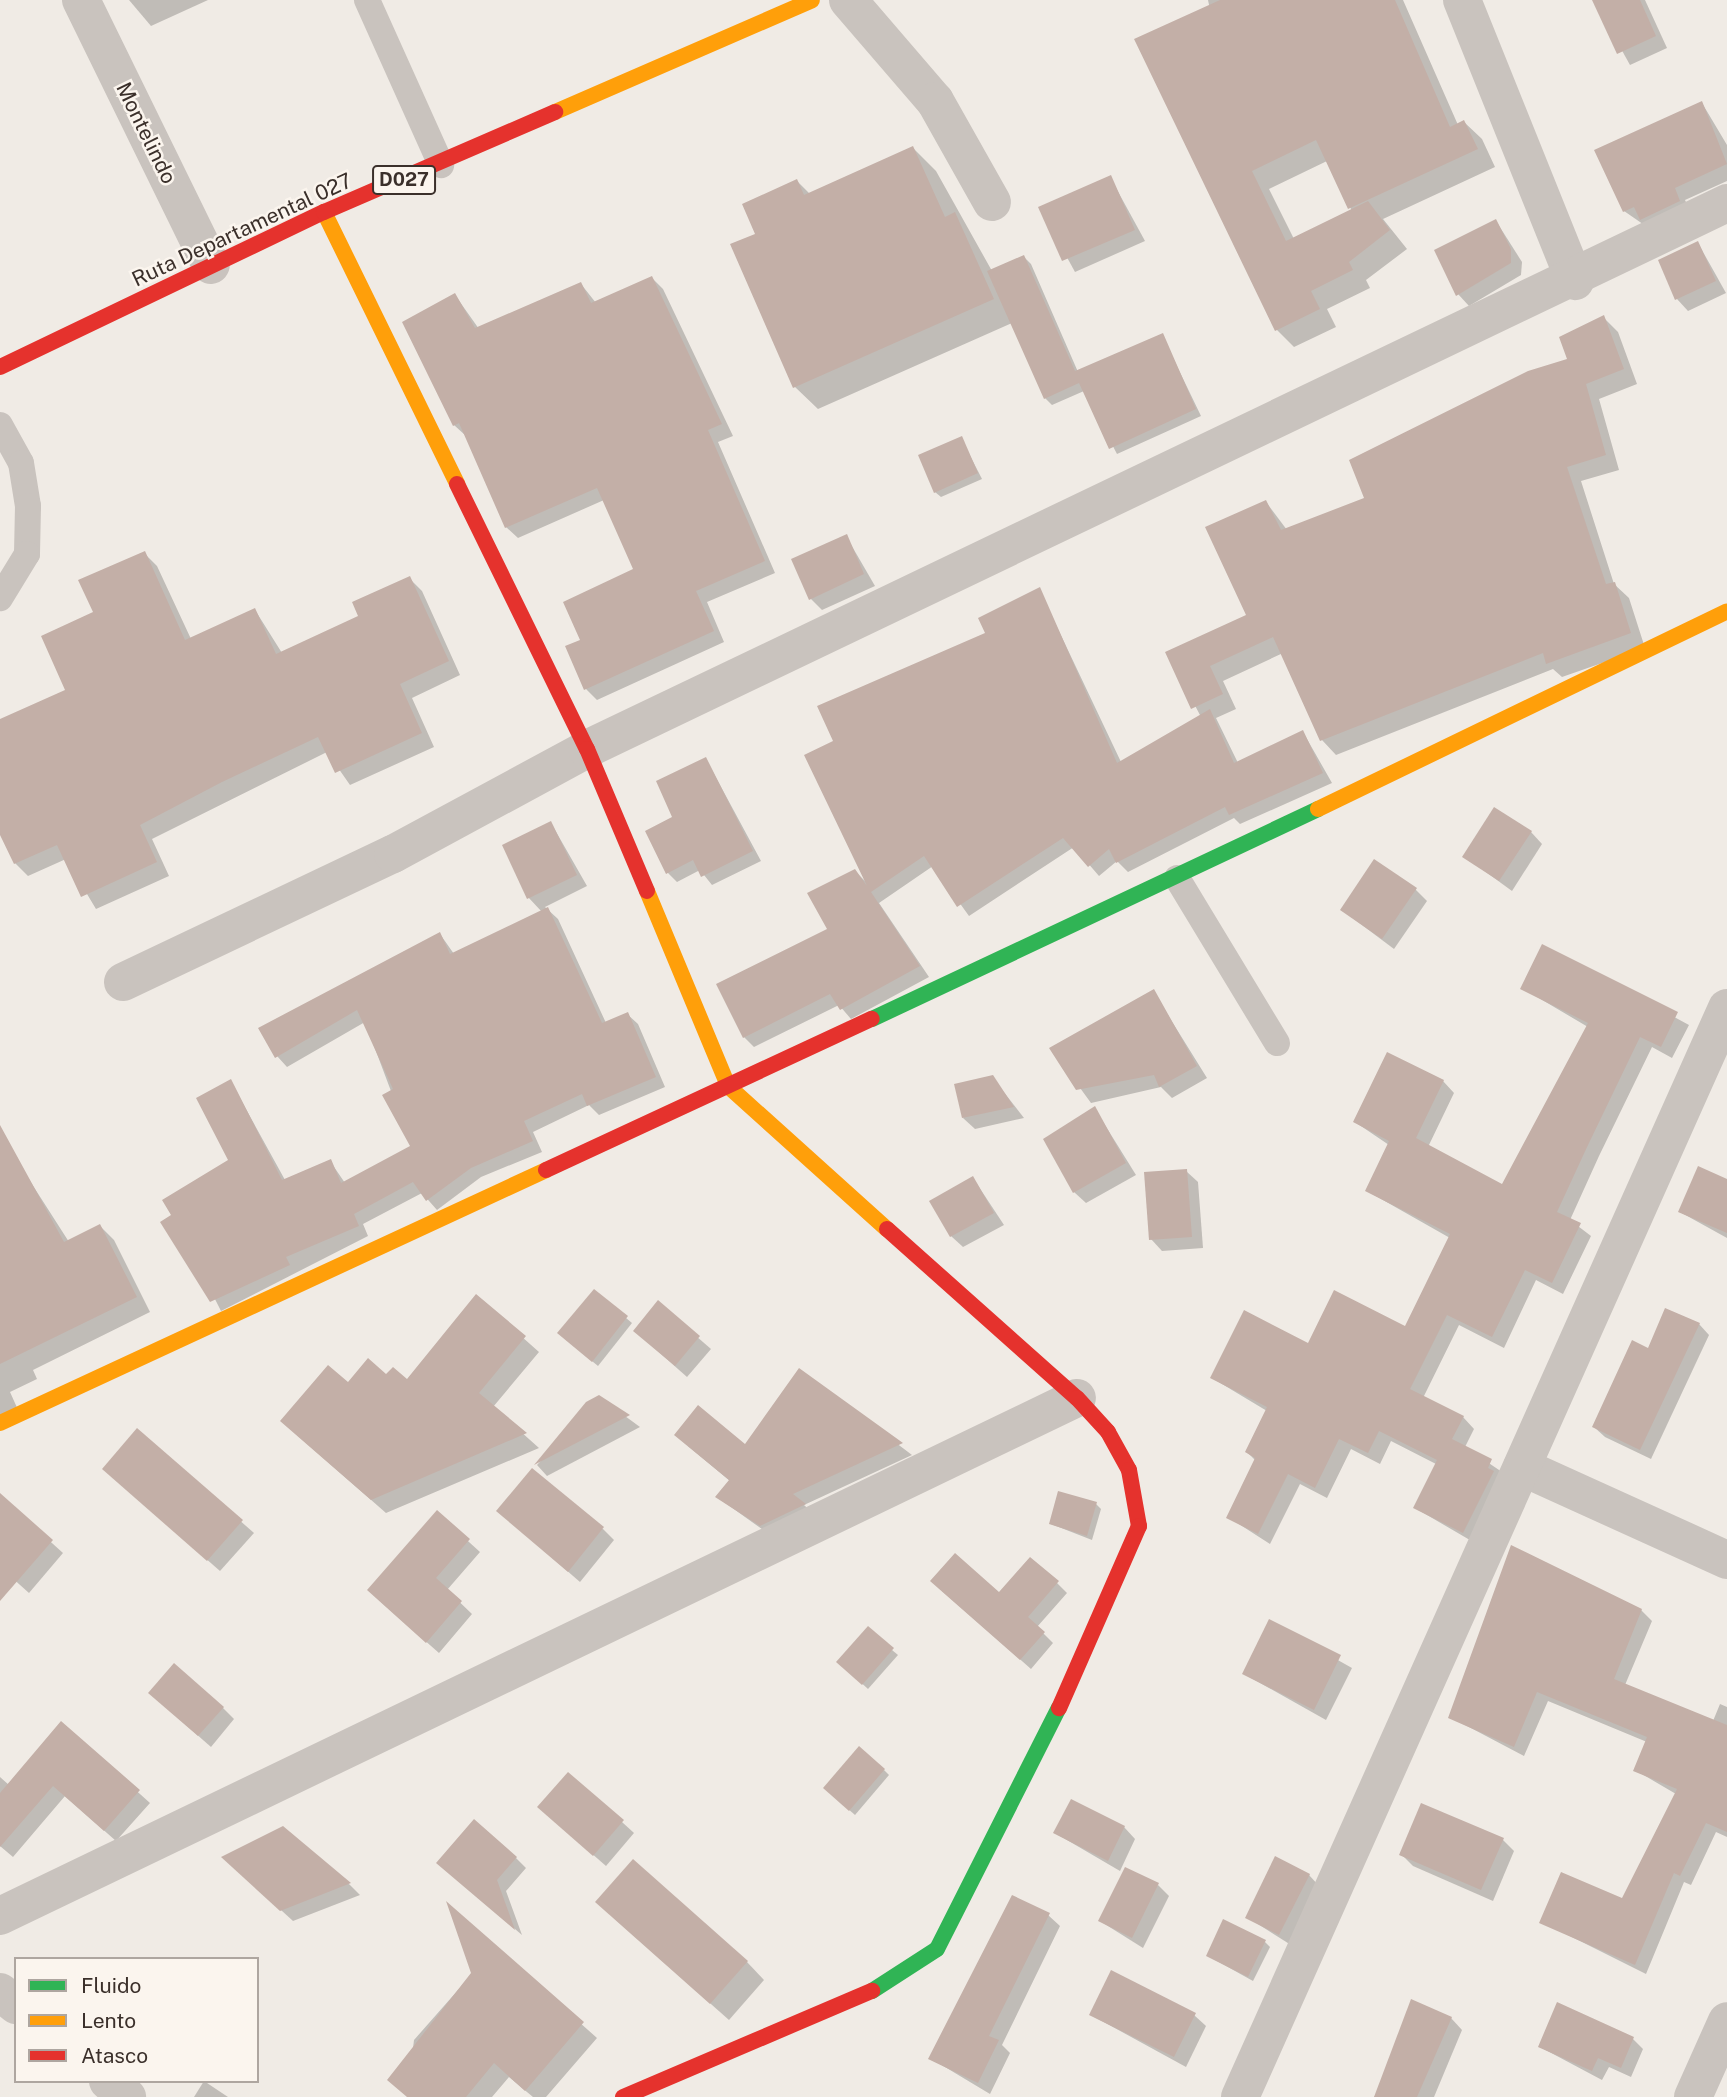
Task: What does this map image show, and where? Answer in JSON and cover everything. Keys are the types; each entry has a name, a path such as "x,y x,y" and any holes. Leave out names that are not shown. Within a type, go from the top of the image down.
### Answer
{"street":[{"name":"Montelindo","path":"81,0 211,265"},
{"name":"Ruta Departamental 027","path":"0,367 324,212 440,165 812,0"},
{"path":"848,0 935,101 992,202"},
{"path":"1462,0 1575,281"},
{"path":"123,982 393,854 587,749 1575,281 1727,203"},
{"path":"324,212 587,749 728,1086 1077,1398 1108,1432 1129,1470 1139,1526 1042,1747 937,1949 918,1968 877,1989 623,2097"},
{"path":"0,1423 1177,878 1727,611"},
{"path":"1240,2097 1727,1008"},
{"path":"0,1916 1077,1398"},
{"path":"1522,1467 1727,1560"},
{"path":"0,1992 14,2003"},
{"path":"1693,2097 1727,2021"},
{"path":"110,2083 128,2097"}],"lane":[{"path":"367,0 440,165"},
{"path":"0,425 21,463 28,506 27,554 0,598"},
{"path":"1177,878 1277,1043"}],"building":[{"path":"1220,0 1395,0 1450,127 1464,120 1478,149 1348,209 1316,140 1252,171 1286,241 1368,201 1390,230 1349,262 1353,270 1311,291 1320,309 1275,331 1134,39"},
{"path":"1592,0 1640,0 1656,36 1617,54"},
{"path":"1702,101 1727,164 1675,188 1680,201 1640,220 1634,207 1623,212 1594,150"},
{"path":"913,146 945,217 955,212 994,299 793,388 730,244 755,234 742,204 797,179 804,195"},
{"path":"1111,175 1135,230 1062,261 1038,207"},
{"path":"1496,219 1511,249 1511,263 1456,296 1434,250"},
{"path":"1698,241 1716,281 1675,300 1658,260"},
{"path":"1024,255 1075,371 1163,333 1196,409 1109,449 1079,383 1044,399 987,271"},
{"path":"652,276 722,424 708,430 765,561 696,591 714,631 584,690 565,646 580,640 563,602 633,569 597,488 505,528 459,423 453,426 402,322 455,293 475,328 581,282 591,303"},
{"path":"1604,315 1624,369 1586,384 1606,455 1567,467 1606,584 1615,582 1631,633 1546,664 1543,653 1320,741 1273,637 1210,666 1223,694 1191,709 1165,652 1246,615 1205,527 1266,500 1281,530 1364,498 1349,460 1528,371 1567,359 1559,337"},
{"path":"962,436 978,473 934,493 918,455"},
{"path":"847,534 864,574 809,600 791,559"},
{"path":"145,551 185,640 255,608 276,654 358,616 352,602 410,576 449,661 400,684 422,733 335,773 318,737 222,782 140,825 157,862 81,897 57,845 14,864 0,835 0,719 65,690 41,636 93,612 78,580"},
{"path":"1040,587 1117,763 1210,709 1234,763 1303,730 1323,773 1229,815 1225,807 1116,863 1109,849 1088,867 1063,838 957,907 924,856 871,892 920,966 840,1010 830,994 743,1038 716,984 827,929 807,893 855,869 867,886 804,755 833,741 817,706 985,633 978,618"},
{"path":"706,757 753,851 701,877 693,860 666,874 645,831 672,817 656,781"},
{"path":"1494,807 1532,831 1499,881 1462,857"},
{"path":"551,821 577,875 527,899 502,845"},
{"path":"1374,859 1417,888 1382,939 1340,910"},
{"path":"548,907 602,1023 628,1012 656,1077 587,1106 582,1094 524,1121 533,1141 471,1168 426,1201 413,1182 354,1214 359,1226 286,1257 290,1265 210,1302 160,1222 171,1215 162,1200 228,1160 196,1098 231,1079 282,1180 331,1159 341,1183 410,1146 382,1095 393,1089 357,1010 275,1058 258,1028 440,932 450,954"},
{"path":"1542,944 1678,1012 1661,1047 1640,1037 1588,1145 1557,1212 1581,1223 1552,1283 1525,1270 1492,1337 1447,1315 1410,1389 1464,1416 1452,1439 1492,1459 1488,1468 1494,1471 1463,1533 1413,1508 1437,1460 1379,1431 1368,1453 1339,1439 1315,1488 1288,1474 1258,1534 1226,1518 1255,1458 1245,1452 1267,1407 1210,1378 1244,1310 1308,1343 1334,1290 1405,1326 1450,1234 1365,1191 1389,1141 1353,1122 1387,1052 1444,1080 1416,1138 1502,1184 1588,1023 1520,989"},
{"path":"1154,989 1197,1066 1159,1087 1154,1075 1076,1090 1049,1048"},
{"path":"993,1075 1014,1107 962,1118 954,1084"},
{"path":"1095,1106 1126,1163 1073,1193 1043,1139"},
{"path":"0,1125 64,1242 100,1224 137,1297 0,1364"},
{"path":"1698,1166 1727,1179 1727,1233 1678,1212"},
{"path":"1187,1169 1192,1237 1149,1240 1144,1172"},
{"path":"973,1176 994,1213 950,1237 929,1201"},
{"path":"594,1289 628,1316 592,1362 557,1333"},
{"path":"476,1294 526,1336 479,1393 527,1433 371,1500 280,1421 328,1365 348,1382 368,1358 386,1374 393,1367 407,1379"},
{"path":"658,1300 700,1336 675,1366 633,1331"},
{"path":"1665,1308 1700,1323 1640,1450 1592,1427 1632,1340 1648,1348"},
{"path":"799,1368 903,1443 793,1494 806,1504 760,1526 715,1497 729,1480 674,1435 698,1405 745,1444"},
{"path":"599,1395 630,1415 534,1465 586,1402"},
{"path":"137,1428 243,1520 207,1561 102,1469"},
{"path":"532,1468 604,1527 568,1572 496,1511"},
{"path":"1058,1491 1097,1502 1087,1536 1049,1524"},
{"path":"0,1493 53,1540 0,1601"},
{"path":"437,1510 470,1539 436,1578 462,1601 426,1643 367,1590"},
{"path":"1511,1545 1642,1609 1614,1679 1727,1725 1727,1832 1706,1823 1680,1876 1674,1873 1635,1965 1539,1923 1561,1872 1622,1898 1677,1789 1633,1771 1647,1737 1537,1692 1514,1747 1448,1718"},
{"path":"955,1553 999,1592 1030,1557 1059,1581 1028,1617 1045,1632 1020,1660 930,1581"},
{"path":"1269,1619 1341,1655 1314,1710 1242,1674"},
{"path":"868,1626 894,1648 862,1685 836,1662"},
{"path":"174,1663 224,1707 198,1736 148,1693"},
{"path":"61,1721 140,1790 104,1831 53,1786 0,1847 0,1793"},
{"path":"859,1746 885,1769 849,1811 823,1788"},
{"path":"568,1772 624,1820 593,1856 537,1807"},
{"path":"1071,1799 1125,1826 1108,1861 1053,1833"},
{"path":"1421,1803 1504,1838 1481,1890 1399,1855"},
{"path":"474,1819 517,1857 497,1880 515,1930 436,1863"},
{"path":"283,1826 351,1883 280,1911 221,1857"},
{"path":"1275,1856 1310,1874 1279,1935 1245,1918"},
{"path":"633,1859 748,1961 710,2004 595,1902"},
{"path":"1125,1867 1159,1883 1132,1938 1098,1921"},
{"path":"1012,1895 1050,1913 989,2036 999,2040 978,2083 928,2059"},
{"path":"446,1901 584,2022 525,2091 494,2063 466,2097 407,2097 387,2080 471,1973"},
{"path":"1223,1919 1266,1940 1248,1977 1206,1956"},
{"path":"1111,1970 1196,2013 1174,2057 1089,2015"},
{"path":"1411,1999 1452,2017 1417,2097 1374,2097"},
{"path":"1557,2002 1634,2037 1621,2068 1598,2058 1592,2071 1538,2047"}],"traffic: fast":[{"path":"872,1019 1318,809"},
{"path":"872,1991 937,1949 1059,1708"}],"traffic: slow":[{"path":"555,112 812,0"},
{"path":"324,212 457,484"},
{"path":"1318,809 1727,611"},
{"path":"647,891 728,1086 887,1229"},
{"path":"0,1423 546,1170"}],"traffic: jam":[{"path":"0,367 324,212 555,112"},
{"path":"457,484 587,749 647,891"},
{"path":"546,1170 872,1019"},
{"path":"887,1229 1077,1398 1108,1432 1129,1470 1139,1526 1059,1708"},
{"path":"623,2097 872,1991"}]}
